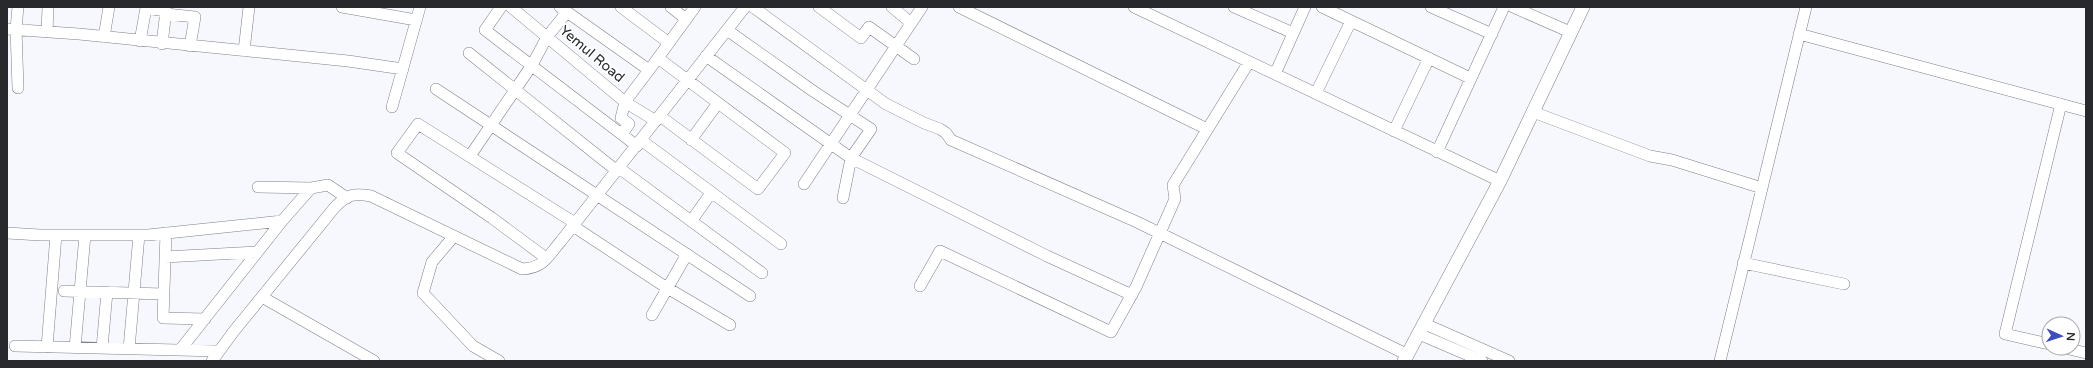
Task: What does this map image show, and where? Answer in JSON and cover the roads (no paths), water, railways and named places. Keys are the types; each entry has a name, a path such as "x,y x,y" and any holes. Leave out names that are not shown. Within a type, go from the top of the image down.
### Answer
{"main road":[{"path":"1407,357 1500,181 1583,7"}],"street":[{"path":"18,7 12,29 18,88"},
{"path":"47,32 48,7"},
{"path":"104,37 109,7"},
{"path":"244,51 250,7"},
{"path":"342,7 416,20"},
{"path":"392,108 420,7"},
{"path":"501,7 485,30 622,134 639,143 781,244"},
{"name":"Yemul Road","path":"511,7 625,102 658,118 758,189 785,153 718,103"},
{"path":"622,7 669,43"},
{"path":"671,7 686,19"},
{"path":"622,134 629,124 621,118 625,102 695,7"},
{"path":"212,361 335,207 355,193 371,196 522,269 534,269 546,258 574,225 745,7"},
{"path":"753,7 886,104 924,123 940,129 946,133 951,140 1160,233 1407,357"},
{"path":"819,7 861,38 869,27 914,59"},
{"path":"892,7 911,23"},
{"path":"804,184 922,7"},
{"path":"958,7 1206,129"},
{"path":"1234,7 1246,9 1293,33"},
{"path":"1275,74 1305,7"},
{"path":"1322,7 1470,78"},
{"path":"1432,7 1492,34"},
{"path":"1437,152 1504,7"},
{"path":"1513,7 1570,32"},
{"path":"1720,361 1806,7"},
{"path":"140,41 146,8 166,11 166,14 195,17 190,46"},
{"path":"1139,8 1500,181"},
{"path":"470,156 532,65 563,9 649,70"},
{"path":"162,44 166,14"},
{"path":"1316,93 1351,20"},
{"path":"12,29 348,61 403,70"},
{"path":"727,30 871,130 850,158 843,198"},
{"path":"1799,34 2086,111"},
{"path":"469,54 618,170 692,220 762,273"},
{"path":"706,56 850,158 1047,256 1132,295"},
{"path":"658,58 718,103 691,140"},
{"path":"1394,130 1429,58"},
{"path":"920,286 940,251 1111,332 1132,295 1175,200 1173,185 1206,129 1249,62"},
{"path":"436,89 750,296"},
{"path":"2041,342 2005,334 2062,104"},
{"path":"1532,112 1650,156 1672,160 1762,188"},
{"path":"546,258 492,218 397,153 418,124 470,156 668,288 730,325"},
{"path":"258,187 311,188 328,185 347,198"},
{"path":"180,350 282,221 311,188"},
{"path":"692,220 711,193"},
{"path":"7,233 56,235 139,235 282,221"},
{"path":"166,233 163,318 205,319"},
{"path":"47,347 56,235"},
{"path":"75,348 85,235"},
{"path":"129,349 139,235"},
{"path":"454,236 432,262 423,293 473,346 500,361"},
{"path":"165,257 257,252"},
{"path":"652,315 687,254"},
{"path":"1744,263 1844,284"},
{"path":"64,291 163,294"},
{"path":"102,348 107,292"},
{"path":"262,297 374,361"},
{"path":"1422,329 1482,361"},
{"path":"1422,329 1509,361"},
{"path":"15,346 219,351"}]}
